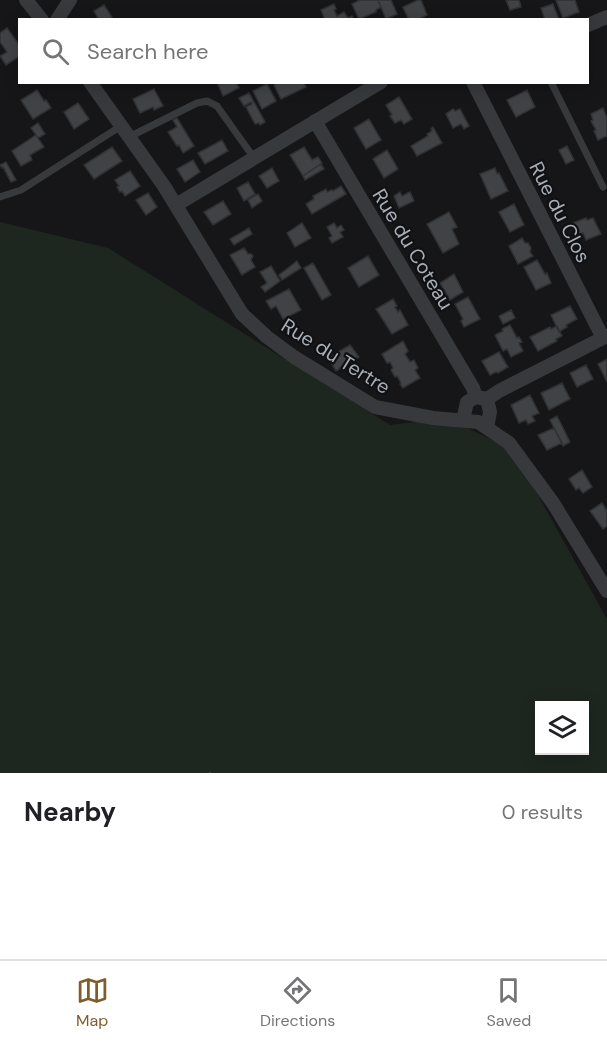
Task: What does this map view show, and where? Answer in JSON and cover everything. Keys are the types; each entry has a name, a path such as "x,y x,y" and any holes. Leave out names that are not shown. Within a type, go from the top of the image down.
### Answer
{"street":[{"path":"26,0 40,18"},
{"path":"58,18 70,0"},
{"path":"589,25 607,17"},
{"name":"Rue du Tertre","path":"91,84 176,205 242,315 294,357 375,408 433,418 478,422 509,443 554,502 607,591"},
{"path":"176,205 378,84"},
{"name":"Rue du Clos","path":"474,84 605,337 482,398"},
{"name":"Rue du Coteau","path":"315,121 473,388 490,411 487,428"},
{"path":"463,420 467,402 482,398"}],"lane":[{"path":"552,84 603,187"},
{"path":"0,197 21,190 125,132 207,101 216,106 254,158"}],"shaded area":[{"path":"0,222 108,248 390,425 446,418 513,450 607,619 607,773 0,773"}],"building":[{"path":"360,0 378,0 381,7 376,12 359,18 352,4"},
{"path":"378,0 391,0 397,14 386,18"},
{"path":"421,0 427,15 421,18 408,18 403,7"},
{"path":"506,0 519,0 521,7 510,10"},
{"path":"556,0 575,0 579,12 563,18"},
{"path":"334,4 337,16 344,12 348,18 324,18 321,10"},
{"path":"553,4 558,18 544,18 541,8"},
{"path":"104,5 112,17 98,18 94,11"},
{"path":"7,28 18,43 18,57 6,65 0,56 7,52 0,42 0,33"},
{"path":"218,84 237,84 239,88 223,96"},
{"path":"267,84 276,101 262,109 253,91"},
{"path":"305,84 306,87 281,99 274,85"},
{"path":"154,89 163,106 154,110 153,107 140,113 133,99"},
{"path":"37,90 51,108 33,119 21,100"},
{"path":"527,90 535,107 516,117 507,100"},
{"path":"249,93 265,122 260,125 255,124 246,107 252,104 251,102 244,106 239,98"},
{"path":"399,97 412,119 404,124 401,120 395,123 386,105"},
{"path":"78,103 89,119 74,129 64,112"},
{"path":"603,108 607,118 607,136 598,140 591,121 593,120 591,114"},
{"path":"453,109 455,111 460,109 469,126 464,129 461,124 453,128 446,114"},
{"path":"177,118 194,146 183,153 168,132 177,127 173,120"},
{"path":"369,119 381,140 366,149 354,128"},
{"path":"38,123 45,134 38,138 31,128"},
{"path":"433,127 442,143 417,156 411,146 428,136 427,134 432,131"},
{"path":"36,135 44,147 30,155 32,160 21,166 12,151"},
{"path":"222,140 228,151 205,164 198,153"},
{"path":"567,146 574,160 566,164 559,150"},
{"path":"112,147 122,161 94,179 84,165"},
{"path":"304,147 312,160 318,157 322,163 303,176 290,155"},
{"path":"387,150 398,169 384,178 373,159"},
{"path":"193,160 200,172 185,182 177,169"},
{"path":"6,162 16,180 11,182 0,165"},
{"path":"321,164 324,169 305,180 303,176"},
{"path":"272,168 279,181 267,188 259,176"},
{"path":"495,168 508,191 491,199 480,174"},
{"path":"130,171 140,186 125,196 122,191 120,192 115,180"},
{"path":"248,182 255,194 244,201 237,188"},
{"path":"341,186 346,194 312,214 306,204 314,199 313,196 326,189 327,192 333,191"},
{"path":"400,192 402,196 410,192 414,201 399,208 394,196"},
{"path":"148,193 157,207 146,215 136,200"},
{"path":"258,194 262,201 252,208 248,200"},
{"path":"223,201 231,214 213,225 204,212"},
{"path":"514,204 524,225 510,232 499,212"},
{"path":"449,212 457,227 452,229 459,244 443,253 427,224"},
{"path":"586,218 587,220 593,218 601,234 586,240 583,233 578,235 573,223"},
{"path":"302,223 311,238 295,247 287,233"},
{"path":"334,223 337,228 341,225 344,230 340,232 343,237 332,243 329,238 332,236 327,227"},
{"path":"249,228 252,234 234,245 230,239"},
{"path":"522,238 525,243 528,243 533,256 518,264 509,246"},
{"path":"244,248 248,254 253,256 251,260 255,267 242,275 230,255"},
{"path":"368,256 379,275 359,287 348,268"},
{"path":"537,260 551,283 536,290 524,267"},
{"path":"297,261 301,268 282,280 279,275"},
{"path":"313,263 331,295 322,300 304,268"},
{"path":"271,266 280,281 265,292 261,287 267,283 260,272"},
{"path":"454,274 463,292 450,300 440,283"},
{"path":"289,289 301,310 283,319 276,306 271,309 266,301"},
{"path":"468,297 480,319 464,327 461,321 463,319 455,304"},
{"path":"393,299 397,306 395,307 398,312 400,310 408,325 392,334 376,309"},
{"path":"570,306 577,319 559,332 551,315"},
{"path":"511,310 515,318 503,324 499,316"},
{"path":"510,325 522,342 519,343 523,351 511,357 507,349 503,351 495,335"},
{"path":"557,326 562,336 538,351 530,337"},
{"path":"403,341 408,351 405,354 410,362 414,360 418,368 415,370 420,378 403,388 391,370 393,368 390,362 387,363 382,354"},
{"path":"350,345 359,357 336,371 328,358"},
{"path":"499,352 508,367 490,375 482,361"},
{"path":"607,359 607,382 598,364"},
{"path":"586,365 593,379 577,387 570,373"},
{"path":"562,383 570,399 549,410 541,393"},
{"path":"530,395 539,413 532,416 535,421 528,424 526,420 519,423 511,405"},
{"path":"557,416 570,442 563,446 550,420"},
{"path":"554,428 562,443 547,450 538,435"},
{"path":"582,470 592,487 583,493 579,488 576,490 569,479"},
{"path":"602,503 607,511 607,526 603,529 590,511"}]}
